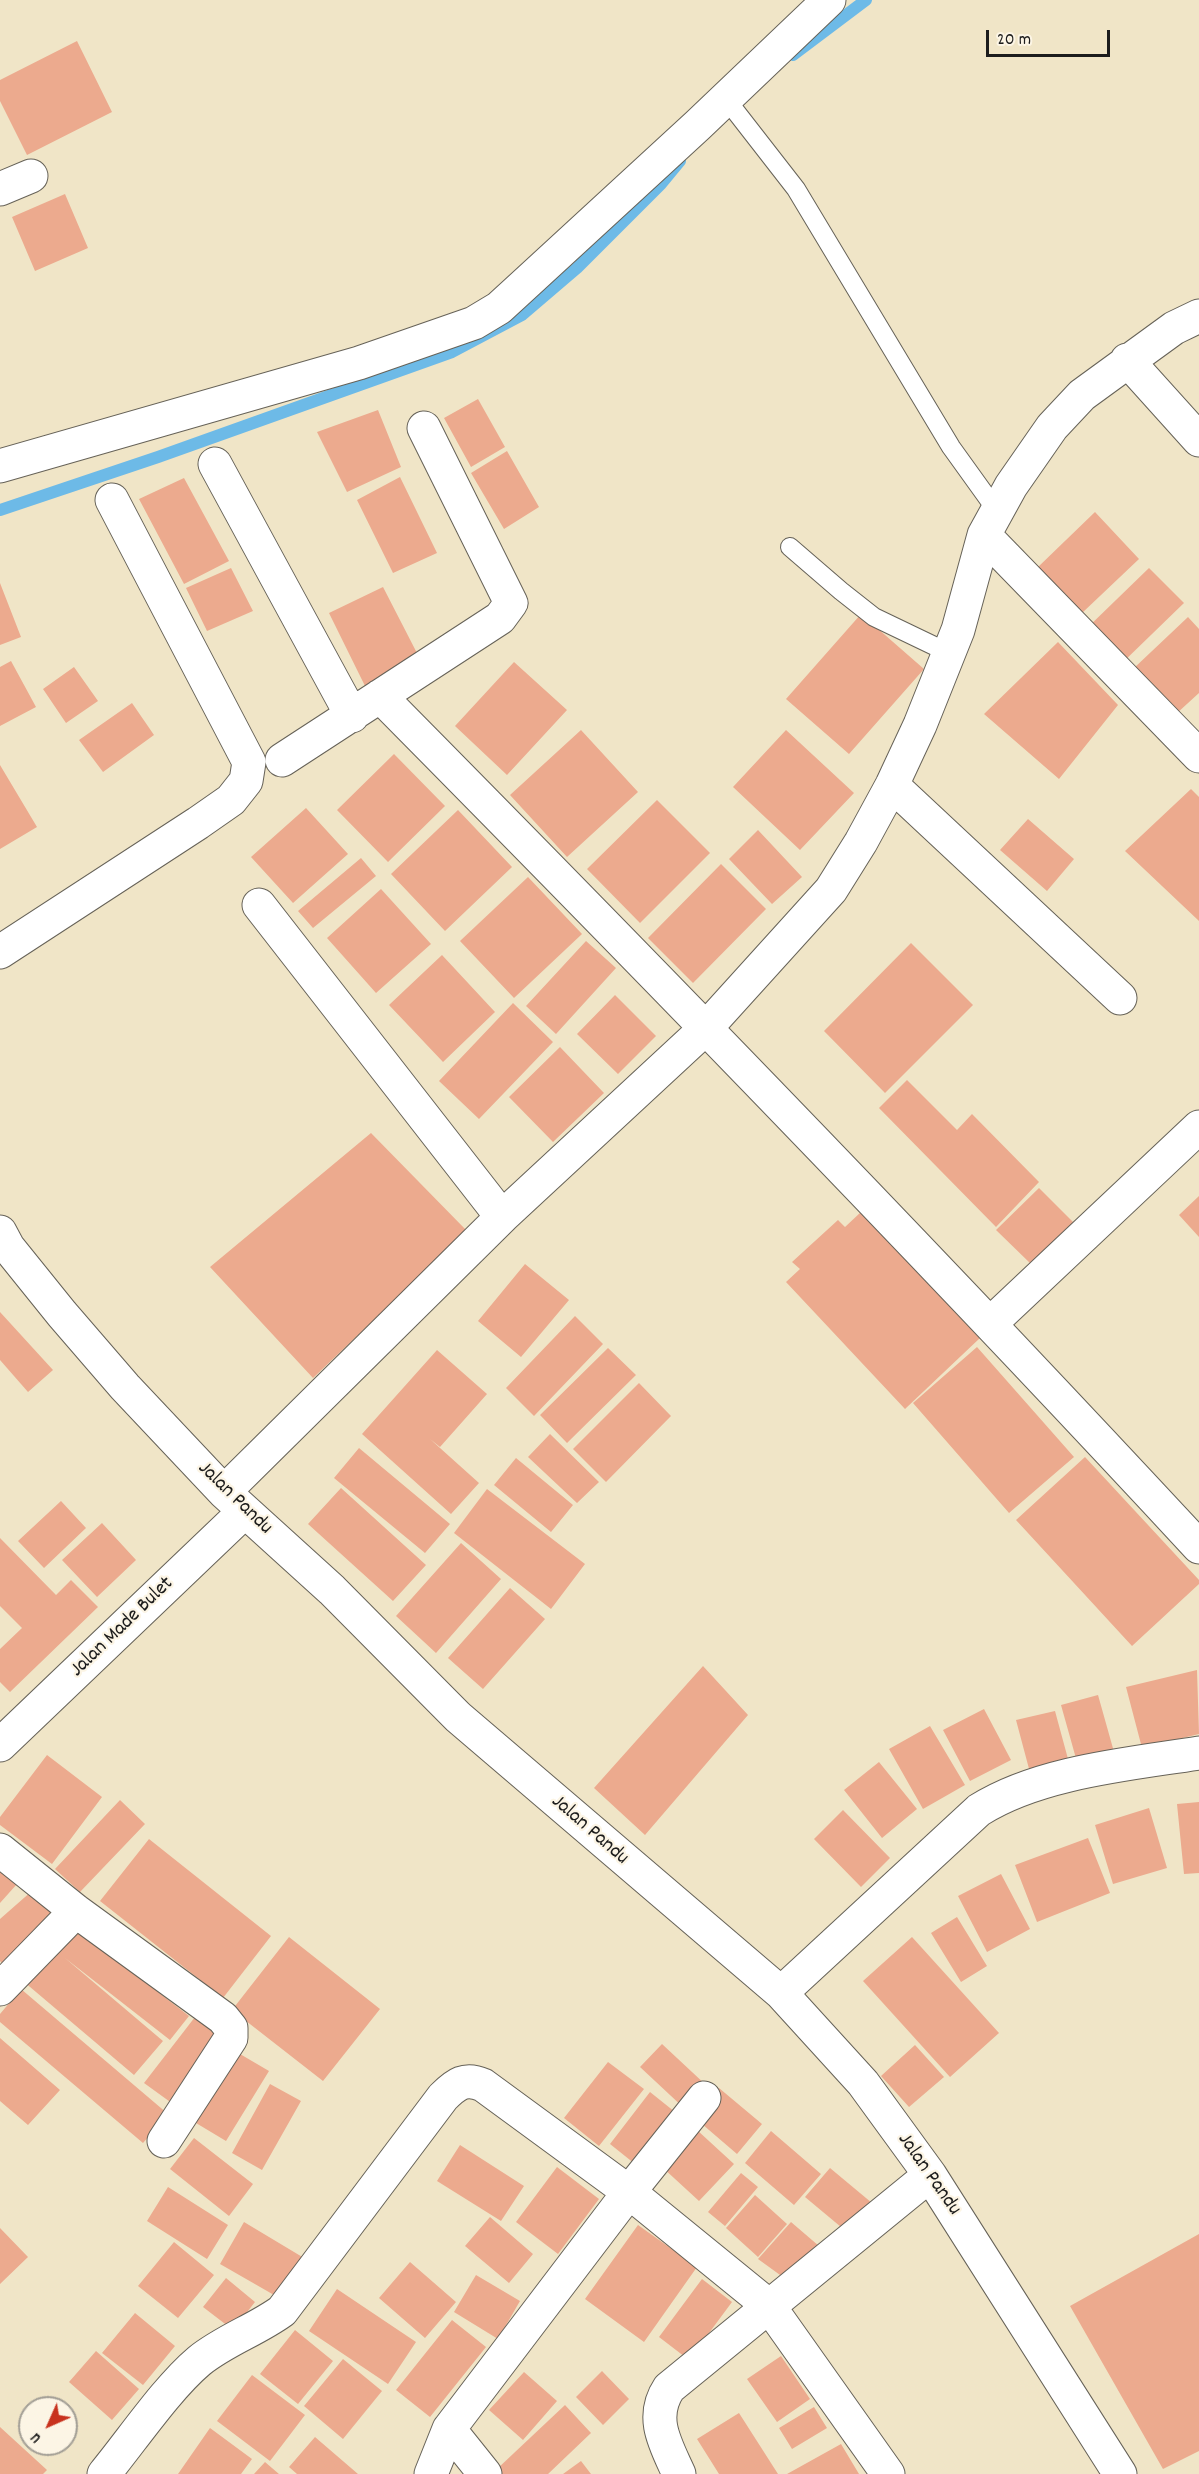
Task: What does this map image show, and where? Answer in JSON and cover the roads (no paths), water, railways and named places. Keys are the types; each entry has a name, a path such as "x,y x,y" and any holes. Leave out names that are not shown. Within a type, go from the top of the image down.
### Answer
{"street":[{"path":"0,466 359,363 474,323 499,308 729,103 829,0"},
{"path":"0,189 31,177"},
{"name":"Jalan Made Bulet","path":"0,1745 235,1502 502,1217 707,1027 831,890 892,786 920,725 958,630 990,523 1011,486 1052,428 1082,395 1174,328 1199,316"},
{"path":"1128,360 1199,440"},
{"path":"282,760 500,618 510,603 424,428"},
{"path":"215,464 352,716"},
{"path":"0,952 198,824 231,800 246,781 249,762 112,500"},
{"path":"990,523 1199,756"},
{"path":"380,696 707,1027 992,1323 1199,1547"},
{"path":"892,786 1120,998"},
{"path":"259,905 502,1217"},
{"path":"992,1323 1199,1127"},
{"name":"Jalan Pandu","path":"0,1232 8,1247 125,1387 235,1502 332,1590 458,1717 780,1993 863,2083 930,2175 1120,2474"},
{"path":"780,1993 979,1810 996,1799 1080,1772 1199,1753"},
{"path":"0,1850 76,1911 223,2018 231,2028 231,2038 164,2141"},
{"path":"0,1989 76,1911"},
{"path":"104,2474 171,2391 198,2362 228,2341 282,2311 443,2097 456,2084 469,2081 483,2085 629,2192 769,2306 888,2474"},
{"path":"431,2474 449,2429 629,2192 704,2098"},
{"path":"679,2474 660,2429 659,2408 669,2388 930,2175"},
{"path":"449,2429 485,2474"}],"lane":[{"path":"729,103 801,197 945,436 990,523"},
{"path":"790,547 874,617 949,653"}],"waterway":[{"path":"793,55 866,0"},
{"path":"0,510 158,457 452,352 522,315 577,268 661,184 680,161"}]}
